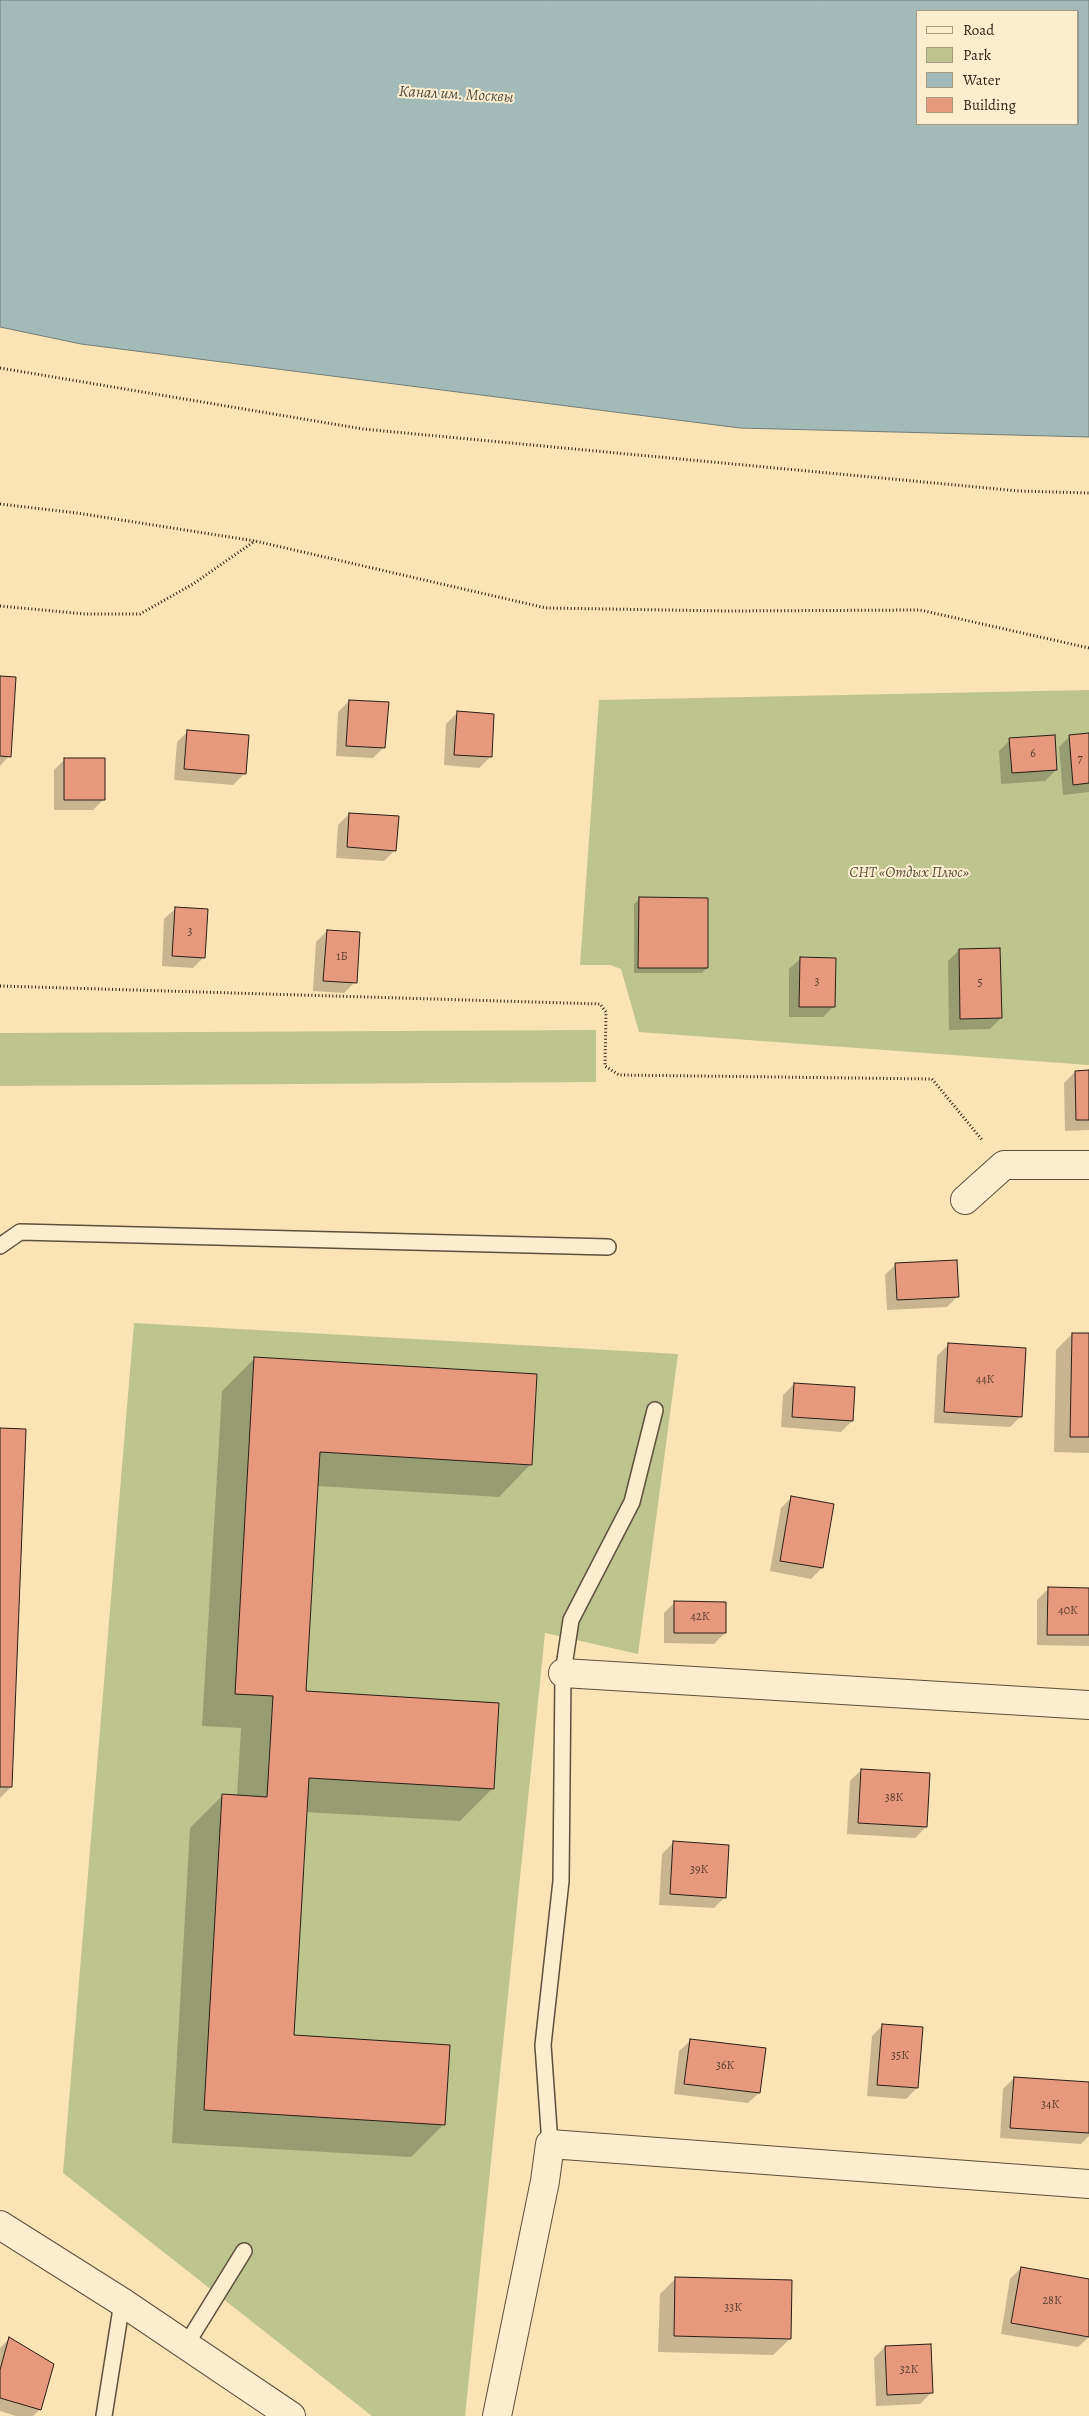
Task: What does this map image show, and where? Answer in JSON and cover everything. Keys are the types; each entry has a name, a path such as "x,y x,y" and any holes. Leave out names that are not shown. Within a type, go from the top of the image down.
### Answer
{"street":[{"path":"965,1200 1004,1166 1089,1165"},
{"path":"563,1674 1089,1705"},
{"path":"497,2416 545,2181 550,2144 1089,2184"},
{"path":"0,2225 122,2302 291,2416"}],"lane":[{"path":"0,1246 20,1232 608,1247"},
{"path":"550,2144 543,2045 561,1881 563,1674 571,1620 632,1502 655,1410"},
{"path":"186,2345 244,2250"},
{"path":"104,2416 122,2302"}],"path":[{"path":"0,368 363,428 1009,490 1089,493"},
{"path":"0,504 77,513 255,541 546,608 727,611 920,610 1089,648"},
{"path":"0,606 85,614 140,614 193,584 255,541"},
{"path":"0,986 600,1004 606,1012 605,1066 619,1075 932,1079 1004,1166"}],"green space":[{"name":"СНТ «Отдых Плюс»","path":"1089,690 1089,1065 639,1032 621,969 610,965 580,965 599,700"},
{"path":"596,1030 596,1082 0,1086 0,1033"},
{"path":"134,1323 678,1354 638,1654 545,1633 465,2416 372,2416 63,2173"}],"water":[{"name":"Канал им. Москвы","path":"0,0 1089,0 1089,437 740,428 81,344 0,327"}],"building":[{"path":"0,676 16,677 11,757 0,756"},
{"path":"349,700 389,702 385,748 346,746"},
{"path":"457,711 494,714 492,757 454,755"},
{"path":"187,730 249,735 246,774 184,769"},
{"path":"1089,733 1089,783 1073,785 1069,735"},
{"path":"1055,735 1057,770 1012,773 1009,738"},
{"path":"64,758 105,758 105,800 64,800"},
{"path":"349,813 399,816 396,851 347,847"},
{"path":"639,897 708,898 708,968 638,968"},
{"path":"175,907 208,909 205,958 172,956"},
{"path":"327,930 360,932 357,983 323,981"},
{"path":"1000,948 1002,1018 960,1019 959,949"},
{"path":"800,957 836,958 835,1007 799,1007"},
{"path":"1089,1070 1089,1120 1076,1120 1075,1071"},
{"path":"957,1260 959,1297 897,1300 895,1263"},
{"path":"1072,1333 1089,1333 1089,1437 1070,1437"},
{"path":"948,1343 1026,1348 1022,1417 944,1412"},
{"path":"254,1357 537,1374 532,1465 320,1452 306,1691 499,1703 494,1789 309,1778 294,2035 450,2045 445,2125 204,2110 222,1794 267,1797 273,1696 235,1694"},
{"path":"794,1383 855,1387 853,1421 792,1417"},
{"path":"0,1428 26,1429 12,1787 0,1787"},
{"path":"791,1496 834,1504 823,1568 780,1561"},
{"path":"1048,1587 1089,1588 1089,1635 1047,1635"},
{"path":"674,1601 726,1602 726,1633 674,1633"},
{"path":"861,1769 930,1773 927,1827 858,1823"},
{"path":"673,1841 729,1845 726,1898 670,1894"},
{"path":"882,2024 923,2027 918,2088 877,2085"},
{"path":"690,2039 766,2048 760,2093 684,2084"},
{"path":"1014,2077 1089,2082 1089,2133 1010,2128"},
{"path":"1021,2267 1089,2279 1089,2337 1011,2323"},
{"path":"675,2277 792,2280 791,2339 674,2336"},
{"path":"9,2337 54,2364 41,2410 0,2398 0,2370"},
{"path":"931,2344 933,2393 887,2395 885,2346"}]}
